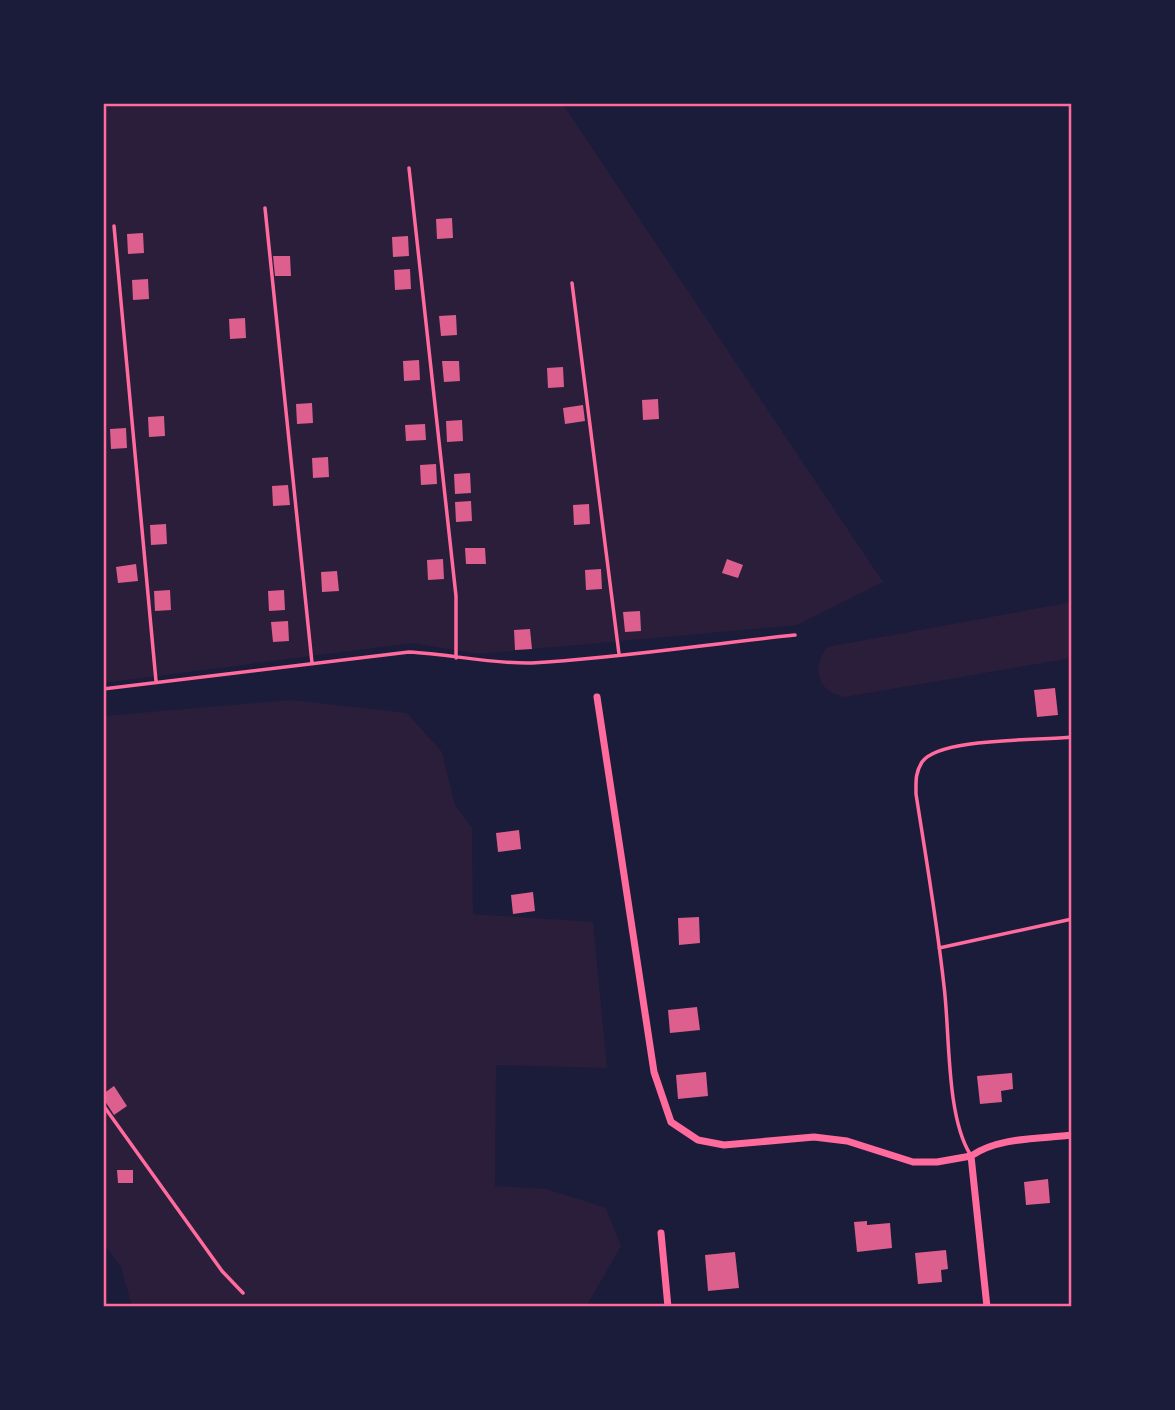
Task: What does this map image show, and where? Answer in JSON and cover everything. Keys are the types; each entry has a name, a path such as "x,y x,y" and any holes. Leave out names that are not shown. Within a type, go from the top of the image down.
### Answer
{"street":[{"path":"597,697 654,1072 671,1122 698,1140 724,1145 814,1137 847,1141 913,1162 937,1162 971,1156 983,1148 1072,1135"},
{"path":"971,1156 987,1307"},
{"path":"661,1233 668,1307"}],"lane":[{"path":"409,168 456,596 456,659"},
{"path":"265,208 313,663"},
{"path":"114,226 156,681"},
{"path":"572,284 619,654"},
{"path":"103,689 409,652 437,653 456,659 531,663 795,635"},
{"path":"971,1156 962,1142 954,1104 939,948 915,775 923,760 933,752 954,746 1072,737"},
{"path":"939,948 1072,919"},
{"path":"103,1105 222,1271 243,1293"}],"shaded area":[{"path":"103,103 562,103 883,582 797,625 478,654 412,643 103,683"},
{"path":"1072,602 1072,658 845,697 828,690 819,678 819,664 827,647"},
{"path":"292,700 407,713 442,752 455,805 472,828 473,914 593,922 607,1068 496,1065 495,1186 547,1189 606,1208 621,1246 586,1307 132,1307 121,1267 103,1243 103,716"}],"building":[{"path":"452,218 453,238 437,239 436,219"},
{"path":"143,233 144,253 128,254 127,234"},
{"path":"408,236 409,256 393,257 392,237"},
{"path":"273,256 290,256 291,276 275,276"},
{"path":"410,269 411,289 395,290 394,270"},
{"path":"148,279 149,299 133,300 132,280"},
{"path":"456,315 457,335 441,336 439,316"},
{"path":"245,318 246,338 230,339 229,319"},
{"path":"419,360 420,380 404,381 403,361"},
{"path":"442,361 459,361 460,381 444,382"},
{"path":"563,367 564,387 548,388 547,368"},
{"path":"658,399 659,419 643,420 642,400"},
{"path":"312,403 313,423 297,424 296,404"},
{"path":"583,405 585,421 565,424 563,408"},
{"path":"164,416 165,436 149,437 148,417"},
{"path":"462,420 463,441 447,442 446,421"},
{"path":"425,424 426,440 406,441 405,425"},
{"path":"126,428 127,448 111,449 110,429"},
{"path":"328,457 329,477 313,478 312,458"},
{"path":"436,464 437,484 421,485 420,465"},
{"path":"470,473 471,493 455,494 454,474"},
{"path":"288,485 290,505 273,506 272,486"},
{"path":"471,501 472,521 456,522 455,502"},
{"path":"589,504 590,524 574,525 573,505"},
{"path":"166,524 167,544 151,545 150,525"},
{"path":"465,548 485,548 486,564 466,564"},
{"path":"443,559 444,579 428,580 427,560"},
{"path":"727,559 743,565 738,578 722,573"},
{"path":"136,564 138,581 118,583 116,567"},
{"path":"601,569 602,589 586,590 585,570"},
{"path":"337,571 339,591 322,592 321,572"},
{"path":"170,590 171,610 155,611 154,591"},
{"path":"284,590 285,610 269,611 268,591"},
{"path":"640,611 641,631 625,632 623,612"},
{"path":"288,621 289,641 273,642 271,622"},
{"path":"530,629 532,649 515,650 514,630"},
{"path":"1055,688 1058,715 1037,717 1034,690"},
{"path":"519,830 521,849 498,852 496,833"},
{"path":"533,892 535,911 513,914 511,895"},
{"path":"699,917 700,943 679,945 678,918"},
{"path":"697,1007 700,1030 670,1033 668,1010"},
{"path":"706,1072 708,1096 678,1099 676,1075"},
{"path":"1012,1073 1013,1089 1001,1091 1002,1102 980,1104 977,1076"},
{"path":"114,1086 127,1106 114,1115 103,1094"},
{"path":"117,1170 133,1170 133,1183 118,1183"},
{"path":"1048,1179 1050,1203 1026,1205 1024,1182"},
{"path":"867,1221 867,1225 890,1223 892,1248 857,1252 854,1222"},
{"path":"946,1250 948,1269 941,1270 942,1282 918,1284 915,1253"},
{"path":"735,1252 739,1288 708,1291 705,1255"}]}
